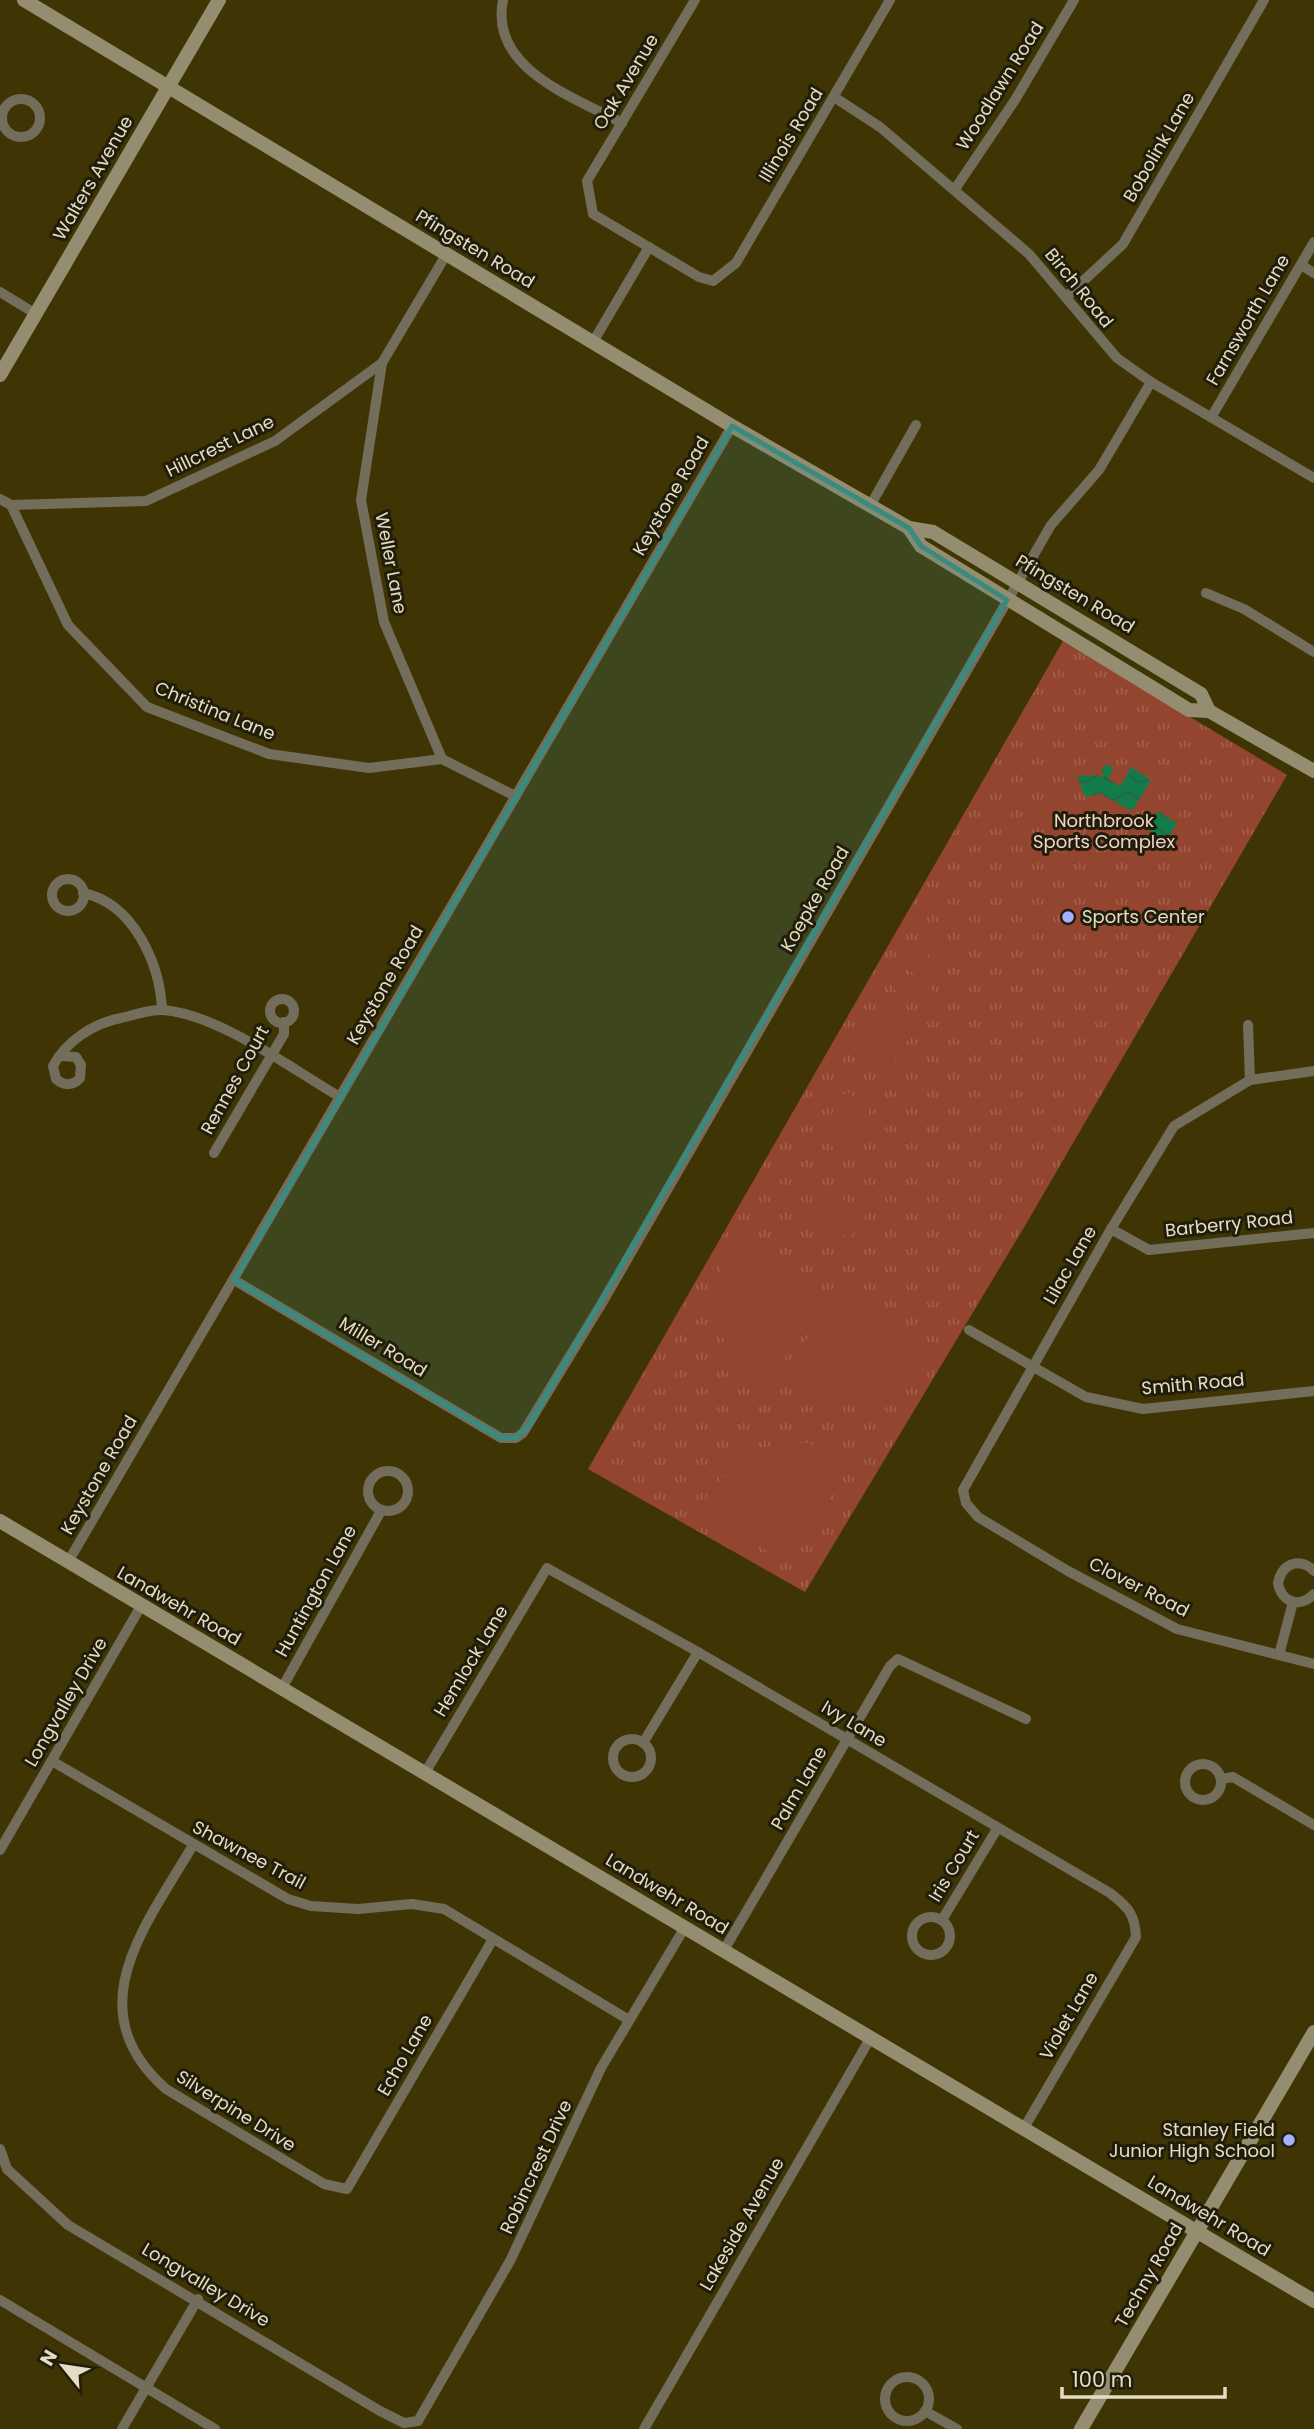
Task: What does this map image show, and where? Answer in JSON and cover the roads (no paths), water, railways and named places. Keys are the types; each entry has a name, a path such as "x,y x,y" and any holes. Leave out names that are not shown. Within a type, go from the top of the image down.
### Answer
{"main road":[{"name":"Pfingsten Road","path":"24,0 732,426 909,528 933,533 1100,631 1201,694 1209,711"},
{"name":"Walters Avenue","path":"0,375 219,0"},
{"name":"Pfingsten Road","path":"909,528 921,546 1189,710 1209,711 1314,771"},
{"path":"1090,649 1100,631"},
{"name":"Landwehr Road","path":"0,1521 1314,2301"},
{"name":"Techny Road","path":"1081,2429 1314,2032"}],"street":[{"path":"503,0 501,25 509,47 527,71 622,123"},
{"name":"Oak Avenue","path":"649,247 593,214 587,181 695,0"},
{"name":"Illinois Road","path":"649,247 699,277 713,281 736,263 890,0"},
{"name":"Woodlawn Road","path":"955,189 1015,100 1074,0"},
{"name":"Bobolink Lane","path":"1066,297 1123,244 1264,0"},
{"name":"Birch Road","path":"834,97 880,127 1029,254 1100,342 1151,382 1314,478"},
{"name":"Farnsworth Lane","path":"1212,416 1314,242"},
{"path":"593,342 649,247"},
{"name":"Hillcrest Lane","path":"11,505 146,500 275,441 382,363 446,255"},
{"path":"1301,265 1314,273"},
{"path":"0,292 36,314"},
{"name":"Weller Lane","path":"382,363 361,499 384,622 442,760"},
{"name":"Koepke Road","path":"516,1438 527,1427 602,1303 1051,525 1099,470 1151,382"},
{"path":"870,506 916,425"},
{"name":"Keystone Road","path":"68,1562 732,426"},
{"path":"0,499 11,505"},
{"name":"Christina Lane","path":"11,505 68,625 147,706 269,754 369,768 442,760"},
{"path":"1206,593 1244,609 1314,652"},
{"path":"442,760 516,796"},
{"path":"83,893 98,896 116,908 137,932 152,961 161,993 162,1010"},
{"path":"62,1056 88,1029 106,1020 162,1010 229,1030 340,1097"},
{"name":"Rennes Court","path":"214,1153 284,1034 284,1022"},
{"path":"1248,1025 1250,1080 1314,1070"},
{"name":"Lilac Lane","path":"966,1503 963,1490 971,1473 1111,1229 1174,1126 1250,1080"},
{"name":"Barberry Road","path":"1111,1229 1149,1250 1314,1233"},
{"name":"Miller Road","path":"234,1280 501,1438 516,1438"},
{"name":"Smith Road","path":"969,1330 1086,1398 1143,1409 1314,1391"},
{"name":"Clover Road","path":"966,1503 978,1517 1068,1571 1177,1629 1314,1664"},
{"name":"Huntington Lane","path":"282,1688 382,1511"},
{"path":"1314,1571 1297,1563 1281,1572 1279,1590 1293,1602 1306,1601 1314,1594"},
{"name":"Ivy Lane","path":"547,1568 698,1652 1110,1893 1128,1906 1135,1919"},
{"name":"Hemlock Lane","path":"425,1773 547,1568"},
{"path":"1279,1655 1293,1602"},
{"name":"Longvalley Drive","path":"0,1850 141,1606"},
{"path":"643,1743 698,1652"},
{"name":"Palm Lane","path":"724,1950 890,1666 898,1660 1026,1719"},
{"name":"Shawnee Trail","path":"52,1762 288,1899 312,1906 358,1909 412,1904 444,1909 629,2020"},
{"path":"1221,1779 1233,1777 1314,1825"},
{"name":"Iris Court","path":"942,1920 997,1829"},
{"name":"Silverpine Drive","path":"193,1845 131,1950 121,1989 130,2036 150,2076 166,2089 324,2184 347,2189"},
{"name":"Violet Lane","path":"1024,2128 1136,1937 1135,1919"},
{"name":"Robincrest Drive","path":"418,2421 510,2261 601,2068 685,1927"},
{"name":"Echo Lane","path":"347,2189 493,1939"},
{"name":"Lakeside Avenue","path":"644,2429 871,2037"},
{"name":"Longvalley Drive","path":"0,2149 8,2169 29,2192 68,2224 198,2299 380,2411 404,2423 418,2421"},
{"path":"122,2429 198,2299"},
{"path":"0,2300 215,2429"},
{"path":"905,2377 920,2381 929,2395 925,2411 912,2421 895,2418 887,2410 884,2400 890,2384 905,2377"},
{"path":"925,2411 957,2429"}],"water":[{"path":"1108,764 1113,769 1108,779 1120,786 1129,772 1129,766 1151,780 1132,811 1101,794 1085,797 1077,776 1100,775 1103,778 1102,768"},
{"path":"1158,811 1177,823 1166,841 1147,829"}],"place":[{"name":"Sports Center","path":"1068,917"},
{"name":"Stanley Field Junior High School","path":"1289,2140"}],"park label":[{"name":"Northbrook Sports Complex","path":"1104,831"}]}
